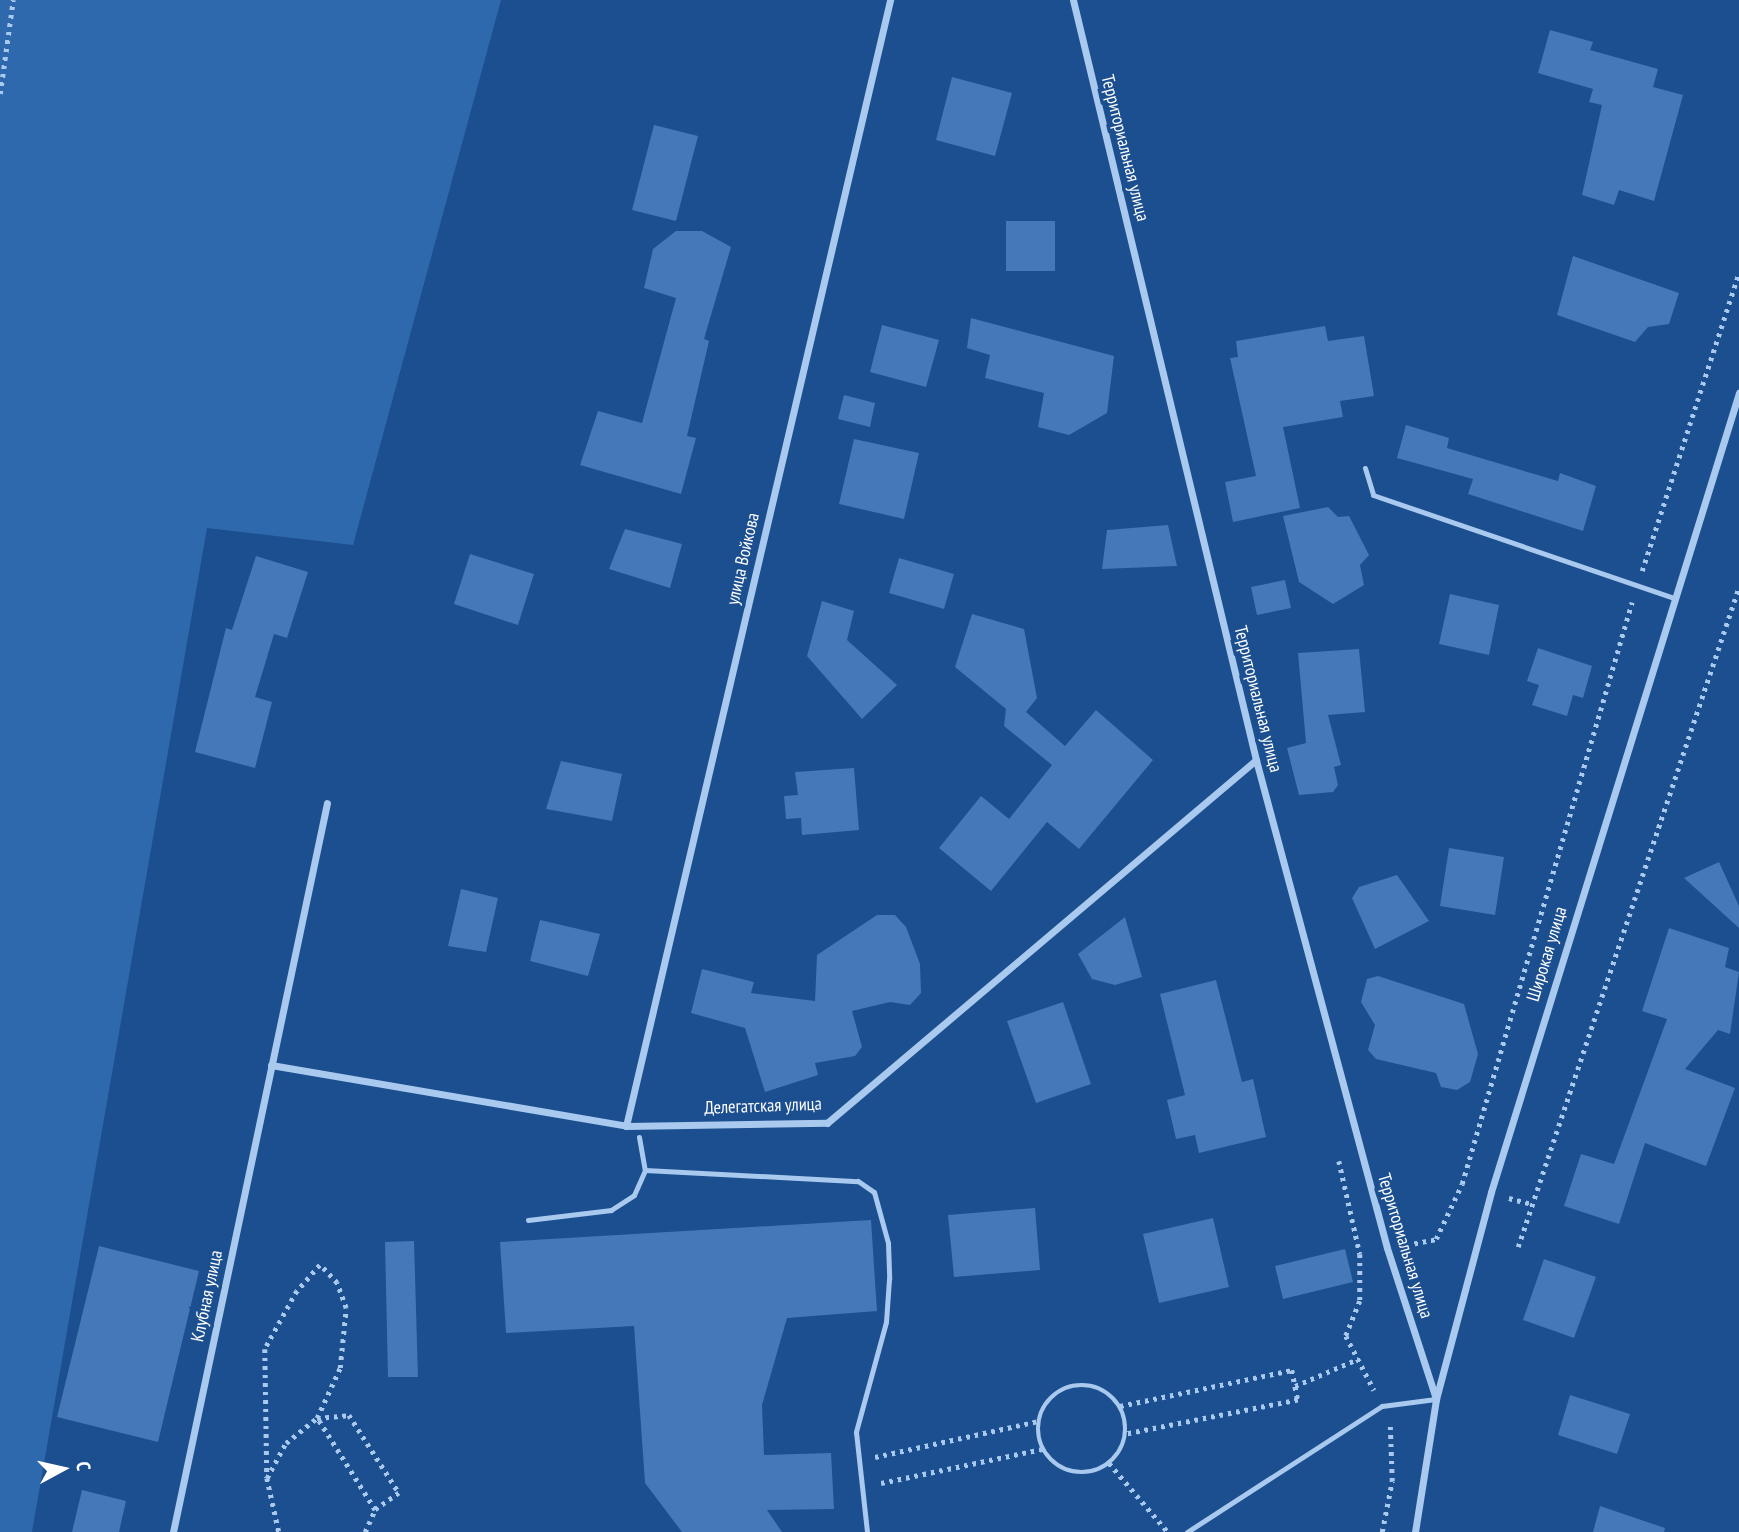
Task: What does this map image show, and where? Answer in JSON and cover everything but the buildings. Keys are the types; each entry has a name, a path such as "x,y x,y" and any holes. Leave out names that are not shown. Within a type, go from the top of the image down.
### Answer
{"street":[{"name":"улица Войкова","path":"626,1125 890,0"},
{"name":"Территориальная улица","path":"1073,0 1256,760 1387,1248 1436,1399"},
{"name":"Широкая улица","path":"1415,1532 1436,1399 1491,1192 1673,598 1739,393"},
{"name":"Делегатская улица","path":"271,1066 626,1125 827,1123 1256,760"},
{"name":"Клубная улица","path":"173,1532 327,803"}],"lane":[{"path":"1365,468 1373,495 1673,598"},
{"path":"528,1220 611,1210 634,1195 645,1170 639,1138"},
{"path":"645,1170 858,1181 874,1192 888,1243 889,1279 887,1322 856,1432 867,1532"},
{"path":"1187,1532 1382,1406 1436,1399"}],"path":[{"path":"0,94 13,0"},
{"path":"1339,1160 1360,1254 1436,1239 1448,1221 1637,587 1739,272"},
{"path":"1518,1247 1739,587"},
{"path":"267,1478 286,1443 317,1418 340,1368 346,1335 337,1283 320,1265 297,1291 265,1349 267,1478 279,1532"},
{"path":"1295,1386 1358,1359"},
{"path":"1120,1406 1292,1370 1298,1400 1126,1434"},
{"path":"1079,1384 1107,1392 1120,1406 1126,1434 1109,1463 1078,1473 1052,1461 1043,1449 1039,1421 1052,1396 1079,1384"},
{"path":"317,1418 349,1415 400,1493 375,1510 365,1532"},
{"path":"317,1418 375,1510"},
{"path":"1039,1421 875,1457 881,1484 1043,1449"},
{"path":"1109,1463 1168,1532"}],"shaded area":[{"path":"0,0 501,0 353,545 207,528 32,1532 0,1532"}]}
